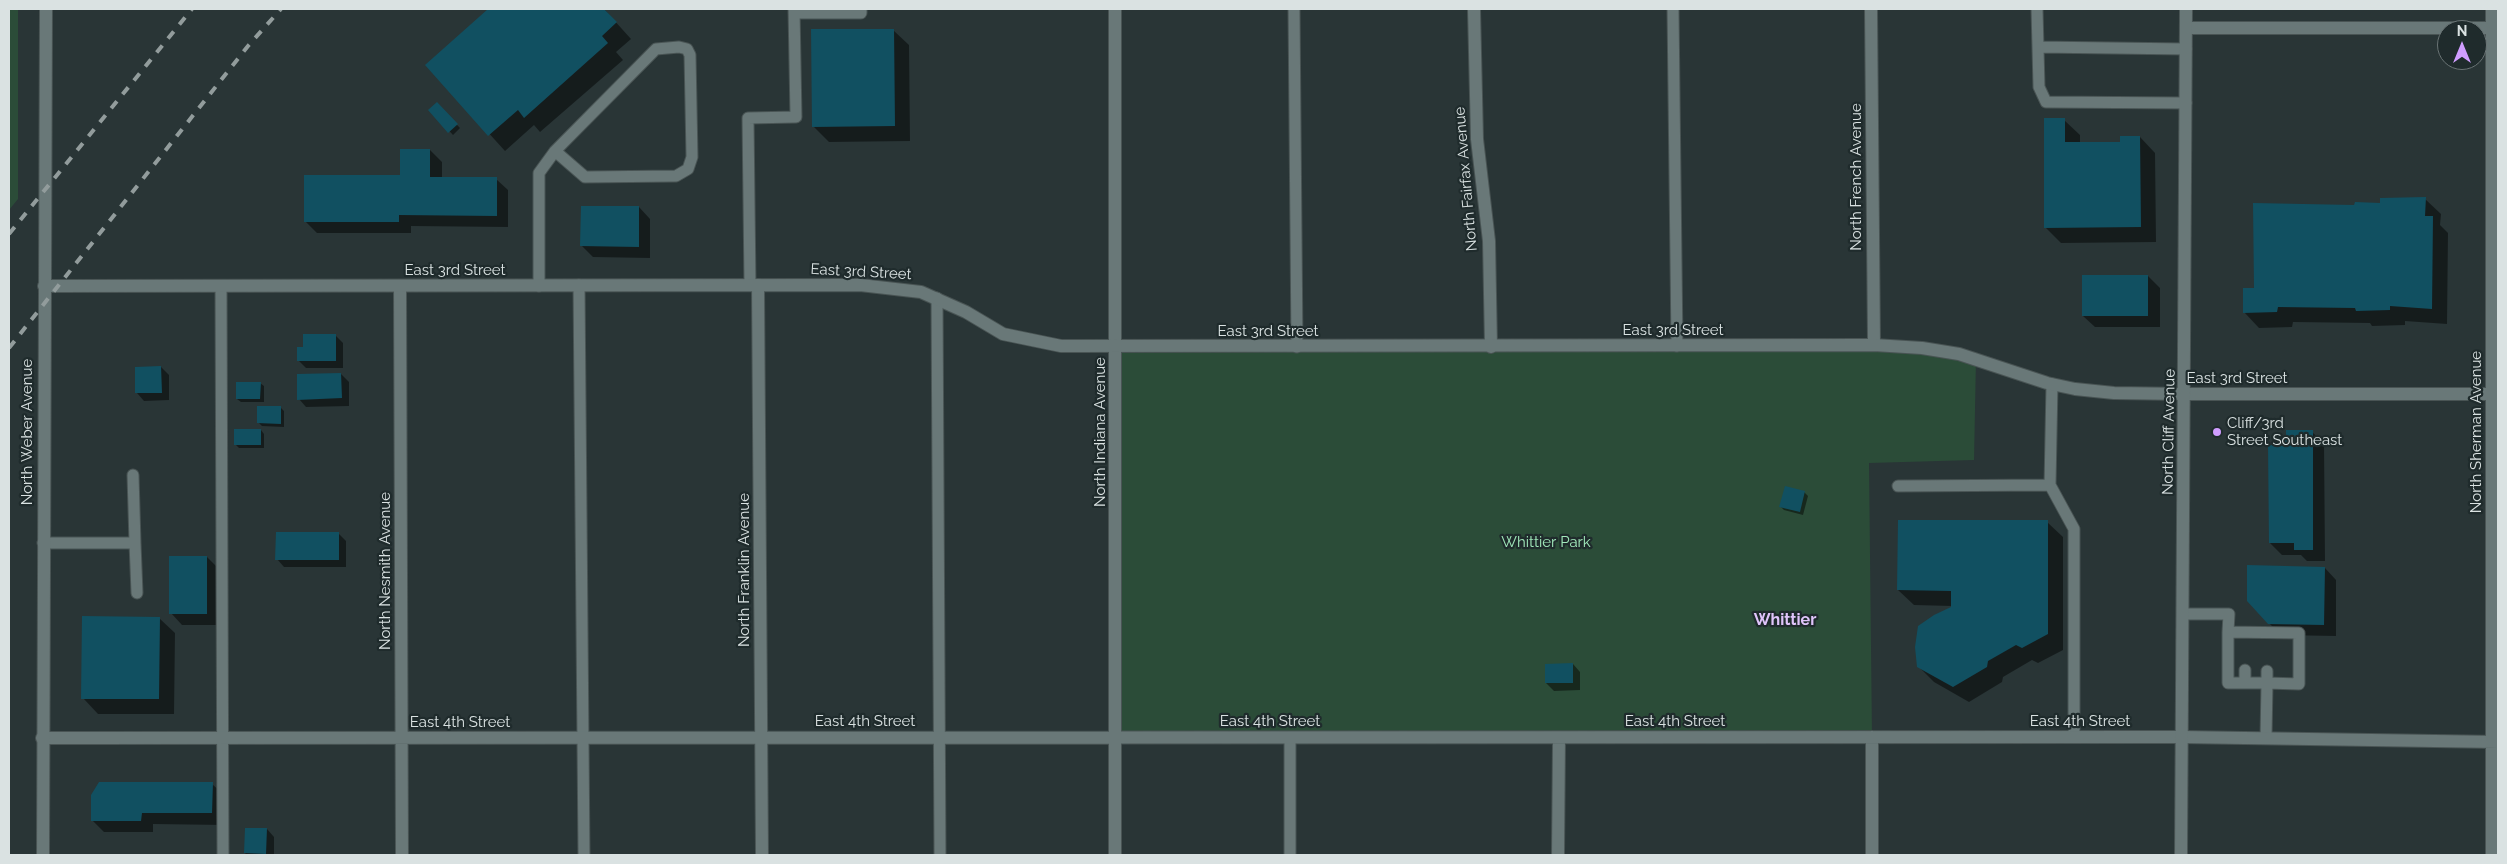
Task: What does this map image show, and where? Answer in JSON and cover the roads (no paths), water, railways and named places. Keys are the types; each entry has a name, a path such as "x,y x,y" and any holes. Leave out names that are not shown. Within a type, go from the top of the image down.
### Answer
{"street":[{"name":"North Weber Avenue","path":"43,855 46,9"},
{"name":"North Indiana Avenue","path":"1115,9 1115,855"},
{"name":"North Fairfax Avenue","path":"1474,9 1477,139 1489,240 1491,347"},
{"name":"North French Avenue","path":"1871,9 1874,345"},
{"name":"North Cliff Avenue","path":"2182,855 2181,737 2185,394 2186,9"},
{"name":"North Sherman Avenue","path":"2492,9 2495,28 2495,742 2492,855"},
{"path":"2186,28 2495,28"},
{"name":"North Franklin Avenue","path":"754,285 762,855"},
{"name":"East 3rd Street","path":"44,286 860,285 901,288 938,298 988,326 1019,339 1061,346 1491,347 1874,345 1922,348 1959,354 2052,384 2094,392 2185,394 2495,394"},
{"name":"North Nesmith Avenue","path":"400,286 402,855"},
{"path":"1872,737 1872,855"},
{"name":"East 4th Street","path":"42,738 2181,737 2495,742"},
{"path":"1558,855 1559,738"}],"lane":[{"path":"754,285 748,118 796,117 794,11 860,12 860,9"},
{"path":"1294,9 1297,347"},
{"path":"1673,9 1677,346"},
{"path":"2037,9 2038,87 2046,102 2186,103"},
{"path":"539,286 539,173 555,151 656,49 680,46 687,49 690,55 692,157 688,170 676,176 585,177 555,151"},
{"path":"2038,47 2186,49"},
{"path":"579,285 584,855"},
{"path":"222,286 223,855"},
{"path":"938,298 940,855"},
{"path":"2052,384 2050,485 2074,529 2074,737"},
{"path":"133,475 136,593"},
{"path":"1898,486 2050,485"},
{"path":"43,543 135,543"},
{"path":"2183,614 2229,614 2228,632 2228,684 2299,684 2299,633 2267,638 2246,637 2228,632"},
{"path":"2245,670 2245,684"},
{"path":"2266,738 2267,671"},
{"path":"1290,738 1290,855"}],"railway":[{"path":"9,234 192,9"},
{"path":"9,348 248,46 281,9"}],"place":[{"name":"Cliff/3rd Street Southeast","path":"2217,432"}],"district":[{"name":"Whittier","path":"1785,620"}],"park label":[{"name":"Whittier Park","path":"1546,542"}]}
